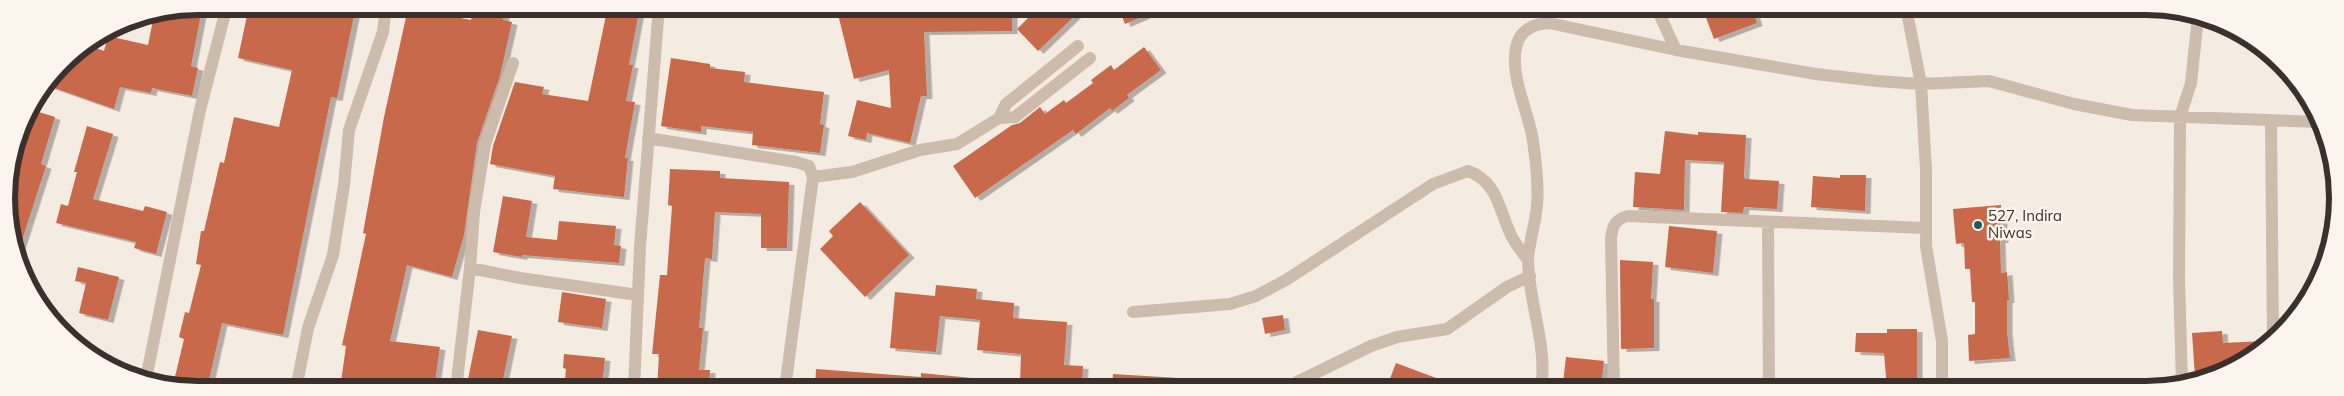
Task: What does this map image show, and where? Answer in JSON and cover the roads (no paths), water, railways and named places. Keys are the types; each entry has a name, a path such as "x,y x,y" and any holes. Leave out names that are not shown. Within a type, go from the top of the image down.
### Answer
{"street":[{"path":"147,374 195,136 225,15"},
{"path":"298,381 308,328 333,255 344,185 349,130 383,32 385,15"},
{"path":"634,381 648,138 659,15"},
{"path":"1660,15 1676,50"},
{"path":"1908,15 1921,84 1926,170 1926,246 1942,341 1942,381"},
{"path":"2182,377 2179,279 2180,117 2191,82 2197,22"},
{"path":"1541,381 1542,348 1528,260 1538,203 1537,186 1533,138 1516,63 1519,37 1528,28 1537,24 1549,23 1676,50 1816,74 1921,84 1989,81 2074,104 2132,116 2312,122"},
{"path":"1000,118 1006,104 1078,46"},
{"path":"813,177 852,172 920,150 957,144 1000,118 1015,117 1090,58"},
{"path":"457,381 470,268 474,212 485,144 513,63"},
{"path":"2271,121 2273,329"},
{"path":"648,138 796,162 809,166 813,177 786,381"},
{"path":"1133,312 1230,304 1256,296 1286,280 1433,184 1468,171 1478,175 1491,187 1502,208 1512,238 1528,260"},
{"path":"1614,381 1611,240 1615,222 1628,216 1926,228"},
{"path":"1768,222 1769,381"},
{"path":"470,268 520,278 638,295"},
{"path":"1299,381 1371,346 1397,337 1447,330 1507,287 1530,276"}],"place":[{"name":"527, Indira Niwas","path":"1978,225"}]}
